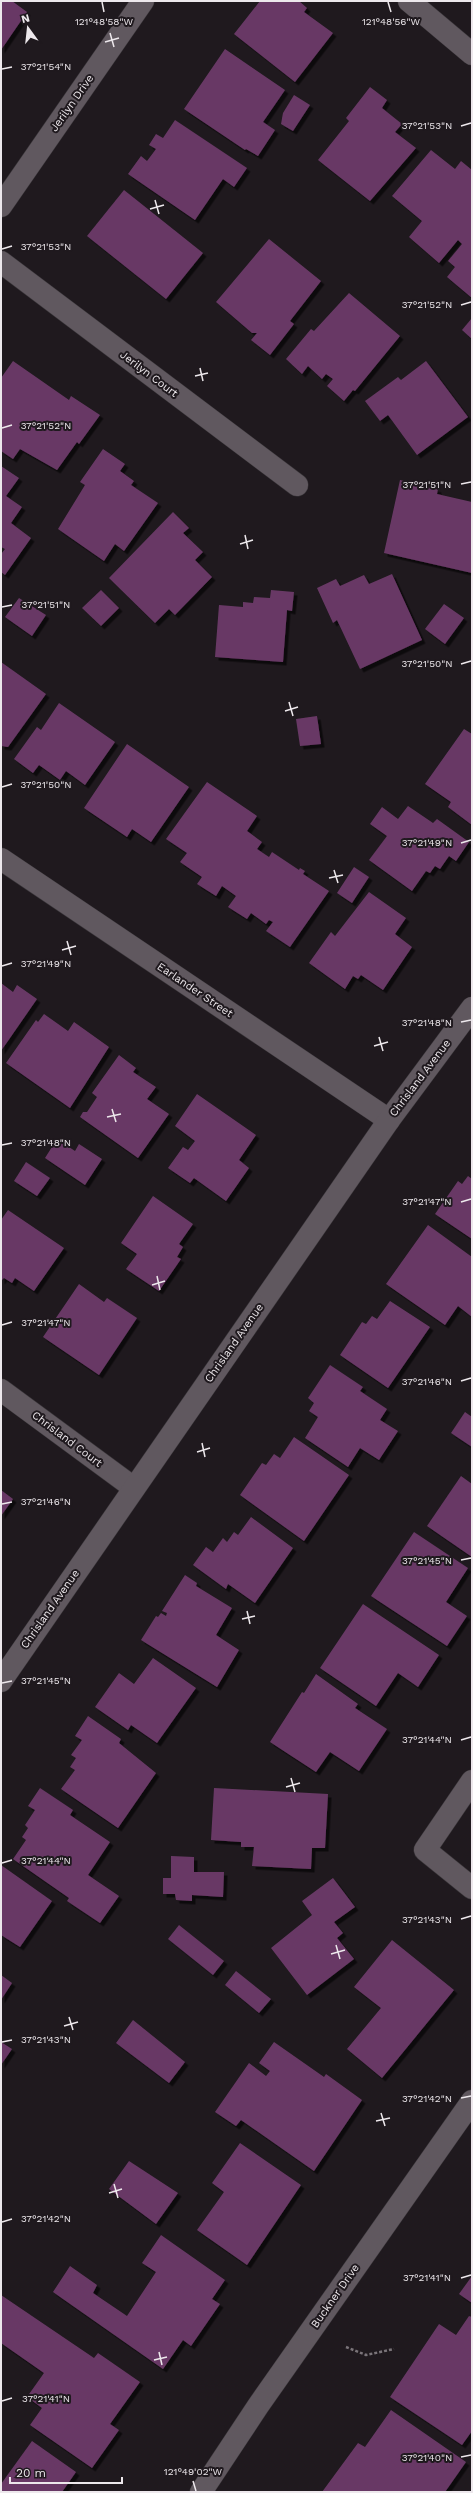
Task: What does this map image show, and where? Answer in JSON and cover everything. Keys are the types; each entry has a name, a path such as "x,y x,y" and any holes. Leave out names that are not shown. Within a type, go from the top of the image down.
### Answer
{"street":[{"name":"Jerilyn Drive","path":"1,206 143,1"},
{"path":"408,1 472,54"},
{"name":"Jerilyn Court","path":"1,262 297,485"},
{"name":"Earlander Street","path":"1,859 389,1120"},
{"name":"Chrisland Avenue","path":"1,1681 389,1120 472,1008"},
{"name":"Chrisland Court","path":"1,1390 134,1488"},
{"path":"472,1781 425,1850 472,1888"},
{"name":"Buckner Drive","path":"201,2492 262,2399 472,2101"}],"path":[{"path":"346,2347 366,2355 394,2349"}],"building":[{"path":"1,1 12,1 27,12 1,50"},
{"path":"260,1 299,1 307,8 304,12 333,33 295,82 234,34"},
{"path":"225,49 285,90 263,122 275,130 258,156 246,149 245,150 184,109"},
{"path":"370,87 387,100 382,108 402,124 395,132 416,148 370,201 318,160 349,121 346,118"},
{"path":"294,95 310,105 293,131 281,124 283,113"},
{"path":"175,120 247,168 234,187 223,179 195,220 128,174 141,156 147,161 156,149 149,145 156,134 163,138"},
{"path":"431,150 455,169 461,161 472,170 472,298 447,277 455,267 448,261 462,244 458,240 439,263 409,237 422,221 392,196"},
{"path":"124,190 203,253 166,299 87,236"},
{"path":"269,239 321,281 290,321 294,324 270,355 251,340 257,333 252,333 216,302"},
{"path":"349,293 400,336 355,391 353,390 344,401 327,386 333,379 326,374 322,379 308,366 302,374 286,359 311,329 314,331"},
{"path":"472,318 472,339 462,330"},
{"path":"13,361 69,400 71,396 100,415 79,444 77,442 57,470 20,449 13,459 1,451 1,378"},
{"path":"426,361 468,417 417,455 388,415 380,421 365,401 398,377 401,380"},
{"path":"103,449 125,464 120,471 134,481 131,485 158,503 124,551 115,544 104,561 58,529 85,485 80,482"},
{"path":"1,466 19,478 6,496 22,507 11,523 31,538 5,575 1,572 1,554 5,549 1,547"},
{"path":"400,480 438,489 437,494 472,502 472,573 384,553"},
{"path":"173,512 189,528 183,533 203,552 195,560 212,577 175,615 169,609 155,623 109,578"},
{"path":"392,574 422,640 360,669 337,620 333,623 317,588 336,579 340,586 364,575 369,584"},
{"path":"101,590 119,608 101,626 82,608"},
{"path":"271,590 294,592 292,611 287,610 283,662 215,657 219,605 243,607 243,602 253,603 254,597 270,598"},
{"path":"19,598 46,615 32,636 5,617"},
{"path":"444,604 464,618 445,644 425,629"},
{"path":"1,662 46,694 8,747 1,746"},
{"path":"59,703 115,742 85,785 66,771 60,780 39,765 33,773 14,759 37,727 41,730"},
{"path":"317,716 321,744 300,746 296,719"},
{"path":"464,729 472,734 472,825 448,807 451,802 425,784"},
{"path":"127,744 189,787 151,842 132,829 127,837 84,808"},
{"path":"207,782 257,816 247,831 262,842 257,849 269,857 272,852 299,870 300,868 305,871 303,874 329,891 290,947 266,931 273,922 269,920 266,924 251,913 247,919 228,907 236,896 222,886 216,896 197,884 202,877 180,862 187,853 166,839"},
{"path":"408,806 433,823 437,819 469,842 456,861 449,856 440,869 435,866 430,873 426,871 412,891 369,860 387,836 370,824 382,807 398,819"},
{"path":"354,867 369,877 352,903 337,893"},
{"path":"369,892 406,918 395,934 412,947 383,990 361,975 358,979 353,976 345,989 309,963 331,932 335,936"},
{"path":"1,983 13,992 17,985 37,999 1,1051"},
{"path":"44,1014 68,1031 74,1022 109,1047 70,1108 6,1063 36,1020 38,1022"},
{"path":"119,1055 136,1068 133,1072 156,1087 147,1099 169,1114 138,1158 80,1117 83,1112 87,1112 97,1097 92,1093"},
{"path":"197,1094 256,1135 239,1160 249,1168 226,1201 194,1178 190,1183 168,1168 183,1147 188,1150 195,1141 175,1126"},
{"path":"57,1139 75,1151 79,1144 102,1159 85,1185 45,1158"},
{"path":"26,1162 50,1178 37,1196 14,1181"},
{"path":"468,1176 472,1179 472,1239 435,1214 458,1181 462,1184"},
{"path":"153,1196 193,1224 179,1244 183,1247 177,1257 181,1259 159,1291 126,1269 137,1254 121,1243"},
{"path":"8,1210 64,1248 34,1291 15,1278 12,1283 4,1278 1,1281 1,1220"},
{"path":"428,1225 472,1257 472,1317 458,1306 445,1325 386,1284"},
{"path":"79,1284 104,1302 107,1298 137,1318 99,1375 43,1337"},
{"path":"390,1301 430,1327 388,1388 340,1355 362,1322 366,1324 372,1316 377,1319"},
{"path":"330,1365 363,1387 360,1391 387,1409 380,1420 398,1431 379,1460 360,1448 348,1467 305,1438 318,1417 309,1411 314,1403 308,1398"},
{"path":"465,1412 472,1417 472,1447 451,1433"},
{"path":"294,1437 349,1475 304,1541 240,1495 262,1463 266,1465 274,1454 280,1458"},
{"path":"461,1476 472,1484 472,1557 427,1526"},
{"path":"1,1490 13,1499 1,1516"},
{"path":"251,1517 293,1548 255,1603 228,1584 226,1589 193,1565 206,1547 213,1552 223,1538 227,1542 234,1532 238,1535"},
{"path":"414,1532 468,1568 446,1602 467,1616 447,1646 371,1596"},
{"path":"185,1575 197,1583 196,1586 232,1608 216,1635 239,1650 217,1687 141,1640 156,1616 158,1617 161,1613 166,1616 167,1613 162,1611"},
{"path":"363,1604 439,1655 418,1687 398,1673 376,1706 320,1668"},
{"path":"153,1658 196,1688 157,1743 131,1725 128,1730 95,1707 119,1673 134,1684"},
{"path":"316,1674 358,1704 355,1708 387,1729 359,1771 330,1752 316,1772 270,1742 302,1692 304,1693"},
{"path":"88,1716 121,1739 119,1743 156,1773 118,1828 61,1789 75,1770 70,1767 76,1758 71,1755 82,1740 75,1736"},
{"path":"40,1788 73,1810 70,1815 110,1842 88,1875 119,1896 100,1923 67,1901 69,1898 13,1859 26,1840 22,1837 28,1828 25,1825 35,1810 28,1806"},
{"path":"214,1788 328,1794 325,1848 312,1848 311,1869 252,1866 254,1847 241,1847 241,1842 211,1840"},
{"path":"171,1856 194,1857 194,1872 224,1872 223,1897 192,1895 192,1901 176,1900 175,1894 163,1894 163,1878 171,1878"},
{"path":"1,1865 52,1901 20,1947 1,1935"},
{"path":"333,1878 355,1907 334,1922 343,1933 337,1938 354,1959 307,1995 271,1948 312,1915 302,1901"},
{"path":"179,1925 224,1961 213,1975 168,1939"},
{"path":"392,1940 454,1990 382,2078 347,2049 381,2008 354,1987"},
{"path":"236,1971 271,1999 259,2013 225,1985"},
{"path":"1,1975 12,1983 1,2000"},
{"path":"133,2020 185,2062 169,2083 116,2043"},
{"path":"1,2042 12,2049 1,2065"},
{"path":"274,2042 324,2077 326,2074 362,2100 314,2171 241,2120 236,2126 215,2112 249,2063 266,2076 270,2071 259,2063"},
{"path":"240,2143 301,2185 247,2265 197,2230 224,2192 212,2183"},
{"path":"129,2161 178,2193 156,2224 109,2189"},
{"path":"161,2235 225,2280 212,2299 220,2304 191,2346 183,2340 163,2369 53,2292 70,2266 97,2285 93,2293 127,2316 156,2272 142,2263"},
{"path":"472,2276 472,2303 459,2294"},
{"path":"1,2295 94,2358 98,2353 140,2382 110,2424 119,2430 92,2468 30,2425 42,2408 27,2397 44,2373 1,2343"},
{"path":"469,2316 472,2317 472,2431 462,2445 390,2397 439,2324 456,2335"},
{"path":"391,2410 466,2462 445,2492 322,2492 358,2443 365,2447"},
{"path":"32,2441 76,2472 62,2492 1,2492 1,2484"}]}
